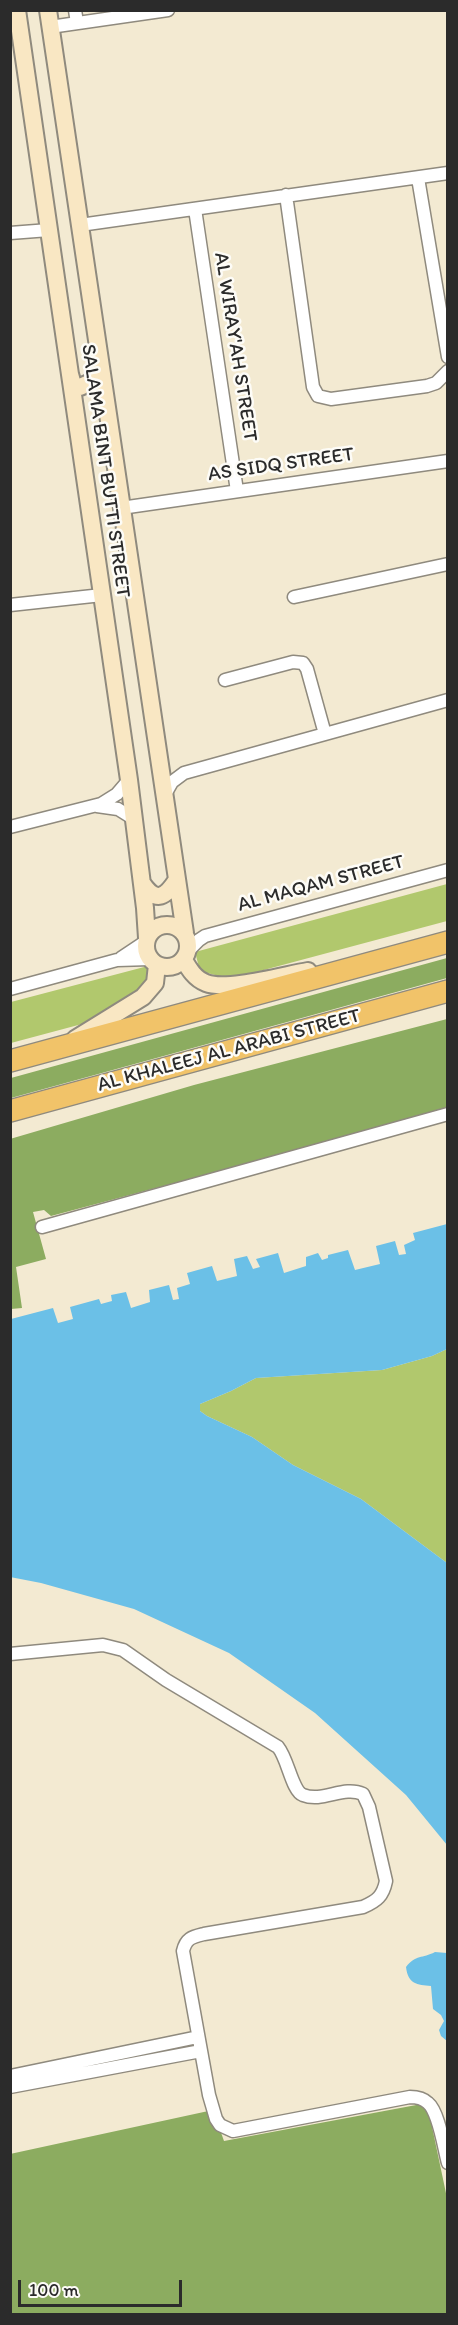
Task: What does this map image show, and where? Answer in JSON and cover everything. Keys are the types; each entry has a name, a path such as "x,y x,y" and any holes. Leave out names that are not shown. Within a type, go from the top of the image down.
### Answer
{"highway":[{"path":"10,1061 447,942"},
{"name":"AL KHALEEJ AL ARABI STREET","path":"10,1111 447,991"}],"main road":[{"name":"SALAMA BINT BUTTI STREET","path":"17,10 129,780 142,883 146,940"},
{"name":"SALAMA BINT BUTTI STREET","path":"49,19 185,945"},
{"path":"69,373 73,385 80,387 89,383 101,370"},
{"path":"142,883 150,894 157,896 165,895 176,881"},
{"path":"63,1046 142,997 154,983 153,962 146,951 146,940 153,928 164,924 176,926 198,979 212,984 236,984 321,969 339,972"},
{"path":"153,962 166,968 176,965 185,945"}],"street":[{"path":"49,19 168,10"},
{"path":"80,225 447,173"},
{"path":"418,178 447,357"},
{"path":"286,195 313,387 318,396 331,399 427,386 436,383 447,371"},
{"name":"AL WIRAY'AH STREET","path":"195,208 237,491"},
{"path":"10,233 49,230"},
{"name":"AS SIDQ STREET","path":"121,508 447,461"},
{"path":"294,597 447,564"},
{"path":"10,605 102,595"},
{"path":"225,680 293,662 303,663 307,669 325,734"},
{"path":"164,795 172,782 184,773 447,700"},
{"path":"159,762 184,773"},
{"path":"10,827 109,800 129,780"},
{"path":"93,806 112,807 134,819"},
{"name":"AL MAQAM STREET","path":"185,945 205,936 447,870"},
{"path":"117,960 146,940"},
{"path":"10,989 117,960 153,962"},
{"path":"42,1227 447,1114"},
{"path":"10,1654 103,1645 123,1650 166,1680 278,1747 284,1755 293,1784 300,1794 312,1798 348,1791 363,1794 369,1807 386,1881 380,1898 363,1907 189,1938 185,1943 183,1951 198,2037 216,2120 229,2131 418,2097 428,2102 435,2113 447,2163"},
{"path":"10,2076 198,2037"},
{"path":"10,2087 201,2051"}],"green space":[{"path":"447,884 447,921 230,979 200,971 195,952"},
{"path":"447,958 447,978 11,1098 11,1078"},
{"path":"148,966 151,981 82,1024 11,1043 11,1002"},
{"path":"447,1019 447,1107 396,1124 51,1216 44,1210 33,1212 46,1259 16,1267 22,1308 11,1309 10,1139 194,1085"},
{"path":"447,1349 447,1563 361,1499 293,1465 252,1437 200,1411 200,1404 256,1378 382,1370 432,1356"},
{"path":"427,2103 447,2198 447,2314 11,2314 10,2154 213,2110 224,2141"}],"water":[{"path":"447,1224 447,1349 432,1356 382,1370 256,1378 200,1404 200,1411 252,1437 293,1465 361,1499 447,1563 447,1845 406,1795 315,1713 229,1653 134,1609 41,1583 10,1577 11,1319 53,1308 58,1323 73,1319 70,1307 99,1299 101,1304 112,1301 111,1295 126,1292 131,1308 150,1302 149,1290 169,1285 173,1300 179,1299 177,1288 190,1284 187,1273 212,1266 217,1281 237,1276 234,1259 247,1256 253,1269 260,1267 256,1259 278,1253 284,1273 306,1266 306,1257 318,1253 322,1260 328,1258 328,1255 348,1250 355,1270 380,1264 376,1246 395,1241 399,1255 406,1254 404,1245 415,1240 413,1233"},
{"path":"435,1952 447,1953 447,2041 441,2036 439,2030 444,2021 441,2015 433,2009 431,1986 421,1985 411,1980 406,1967 416,1958"}]}
